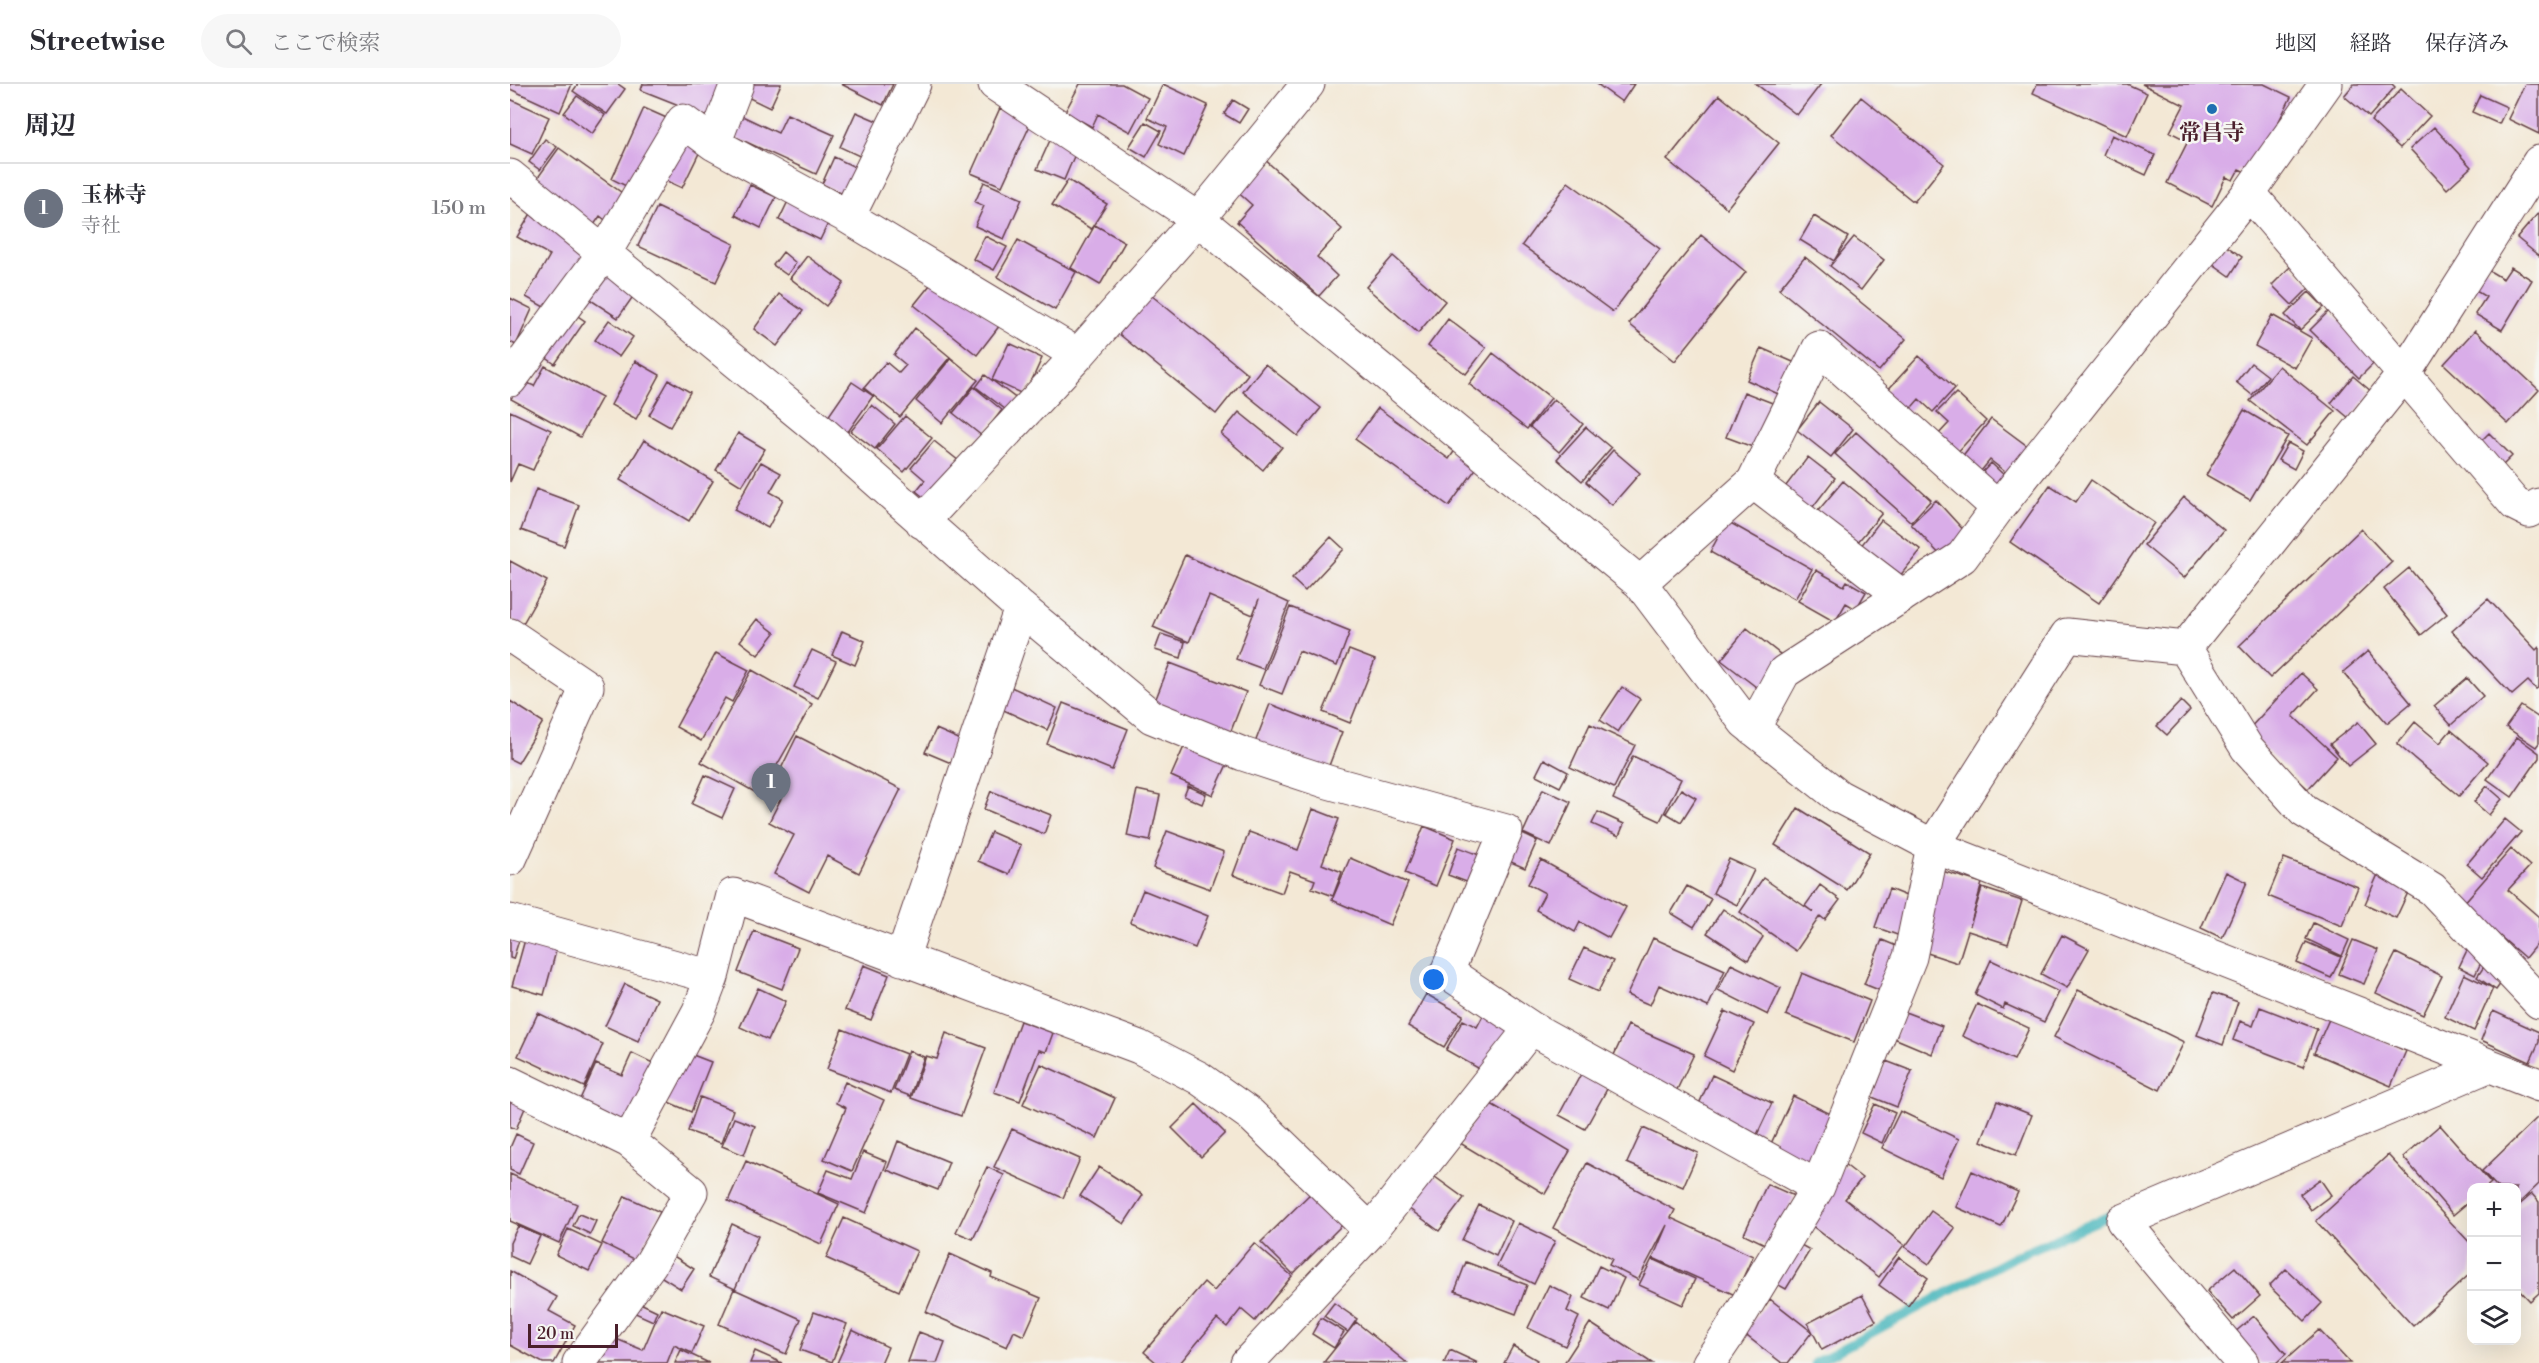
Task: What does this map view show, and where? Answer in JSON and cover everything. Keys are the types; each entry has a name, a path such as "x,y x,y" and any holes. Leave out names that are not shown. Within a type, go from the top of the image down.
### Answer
{"street":[{"path":"714,144 737,84"},
{"path":"848,217 914,84"},
{"path":"995,84 1198,219 1640,583 1745,722 1838,796 1933,846 2539,1085"},
{"path":"922,522 1078,355 1198,219 1308,84"},
{"path":"1753,729 1784,672 1962,557 1998,508 2249,193 2326,84"},
{"path":"510,380 605,252 683,120 714,144 848,217 1078,355"},
{"path":"2185,648 2404,374 2539,162"},
{"path":"510,176 822,432 1021,608 1152,717 1243,754 1328,782 1506,831 1447,972 1531,1028 1818,1187"},
{"path":"2249,193 2515,504 2529,511 2539,505"},
{"path":"1640,583 1753,482 1819,348 1998,508"},
{"path":"1753,482 1902,596"},
{"path":"902,958 1021,608"},
{"path":"1709,1363 1818,1187 1910,957 1933,846 2067,634 2185,648"},
{"path":"510,635 587,687 510,859"},
{"path":"2185,648 2247,748 2304,811 2432,889 2539,1002"},
{"path":"629,1141 699,1011 712,977 733,895 1139,1047 1199,1078 1251,1115 1371,1231"},
{"path":"510,921 712,977"},
{"path":"1247,1363 1371,1231 1531,1028"},
{"path":"2242,1363 2123,1221 2488,1066"},
{"path":"510,1083 629,1141 691,1192 651,1263 579,1363"}],"building":[{"path":"510,84 572,84 560,112 510,89"},
{"path":"578,84 618,84 625,89 607,114 573,91"},
{"path":"643,84 722,84 709,117 641,90"},
{"path":"743,84 781,84 770,108 739,93"},
{"path":"841,84 893,84 883,105"},
{"path":"1080,84 1122,84 1148,98 1130,132 1098,114 1092,127 1065,112"},
{"path":"1163,84 1208,105 1184,156 1159,144 1167,127 1147,118"},
{"path":"1597,84 1634,84 1622,102"},
{"path":"1756,84 1821,84 1797,115"},
{"path":"2037,84 2127,84 2147,93 2127,136 2033,93"},
{"path":"2142,84 2264,84 2291,97 2252,175 2239,169 2233,180 2226,177 2212,206 2167,183 2188,141 2170,132 2184,105"},
{"path":"2354,84 2392,84 2395,87 2369,117 2344,96"},
{"path":"2525,84 2539,84 2539,134 2508,119"},
{"path":"2401,89 2430,116 2400,148 2371,121"},
{"path":"1719,95 1779,143 1727,208 1667,160"},
{"path":"2480,95 2507,107 2499,124 2472,112"},
{"path":"577,96 605,115 592,134 564,113"},
{"path":"1861,97 1944,164 1914,202 1831,135"},
{"path":"510,99 549,117 532,154 510,144"},
{"path":"1233,100 1248,109 1239,123 1224,114"},
{"path":"644,108 671,120 638,192 612,179"},
{"path":"1000,108 1032,121 1002,186 971,173"},
{"path":"856,112 884,124 868,160 840,147"},
{"path":"738,114 778,133 787,114 834,135 816,174 729,134"},
{"path":"1145,122 1161,131 1146,157 1129,147"},
{"path":"2434,127 2471,167 2447,189 2410,149"},
{"path":"678,135 702,147 682,188 658,177"},
{"path":"2112,135 2155,155 2146,175 2103,155"},
{"path":"1052,136 1078,147 1064,180 1037,169"},
{"path":"545,139 557,147 540,170 529,162"},
{"path":"559,148 632,200 613,226 600,216 594,225 534,183"},
{"path":"834,157 857,168 845,195 822,184"},
{"path":"1263,158 1342,229 1317,257 1337,276 1319,296 1237,222 1252,205 1234,189"},
{"path":"1068,180 1107,204 1091,229 1052,205"},
{"path":"984,182 1022,199 1004,239 975,226 984,206 975,202"},
{"path":"1568,182 1660,249 1613,312 1522,245"},
{"path":"750,185 776,197 761,228 735,215"},
{"path":"791,195 832,215 820,240 779,220"},
{"path":"657,207 734,244 716,282 638,246"},
{"path":"533,210 592,244 553,312 526,297 550,255 517,237"},
{"path":"2539,212 2539,256 2517,238"},
{"path":"1814,216 1848,237 1834,261 1800,240"},
{"path":"1095,225 1125,242 1100,285 1071,268"},
{"path":"1701,235 1746,272 1675,361 1629,324"},
{"path":"985,236 1007,247 994,270 973,259"},
{"path":"1854,237 1884,260 1861,290 1830,266"},
{"path":"1018,240 1076,272 1055,310 997,277"},
{"path":"2221,242 2242,257 2230,276 2209,261"},
{"path":"783,252 796,263 787,275 773,265"},
{"path":"807,256 844,283 826,306 790,278"},
{"path":"1393,256 1445,301 1418,333 1366,287"},
{"path":"1805,257 1906,339 1879,371 1779,289"},
{"path":"601,263 639,288 618,318 580,293"},
{"path":"2291,266 2311,286 2292,305 2272,285"},
{"path":"2483,267 2503,279 2511,267 2532,280 2502,330 2475,314 2486,297 2471,288"},
{"path":"938,275 1000,325 977,355 914,305"},
{"path":"2309,292 2324,307 2300,330 2285,315"},
{"path":"779,294 803,311 777,346 754,329"},
{"path":"1151,295 1248,374 1216,414 1119,334"},
{"path":"510,298 532,309 516,345 510,342"},
{"path":"566,308 585,321 555,364 535,350"},
{"path":"2330,310 2379,358 2359,378 2310,330"},
{"path":"2272,315 2312,338 2295,368 2255,346"},
{"path":"1448,319 1486,348 1466,374 1428,346"},
{"path":"609,320 633,337 619,357 595,340"},
{"path":"915,328 950,357 900,417 864,388 886,362 899,373 906,365 894,355"},
{"path":"2475,330 2539,390 2508,424 2444,364"},
{"path":"1009,343 1042,358 1025,395 992,380"},
{"path":"1761,348 1800,365 1785,397 1747,380"},
{"path":"1493,353 1551,398 1527,429 1469,384"},
{"path":"1919,356 1955,388 1933,412 1919,399 1906,414 1884,394"},
{"path":"951,358 978,380 942,423 916,401"},
{"path":"635,361 660,375 636,419 611,405"},
{"path":"2251,363 2268,376 2252,395 2236,382"},
{"path":"1265,364 1321,408 1298,436 1243,392"},
{"path":"545,366 602,397 580,437 511,399 521,380 534,386"},
{"path":"2279,366 2335,411 2307,445 2250,401"},
{"path":"985,375 1018,400 1009,412 976,387"},
{"path":"2353,376 2372,392 2350,419 2331,403"},
{"path":"669,380 690,392 670,427 649,415"},
{"path":"852,382 873,396 843,439 823,424"},
{"path":"974,387 1002,410 982,436 953,413"},
{"path":"1744,392 1775,404 1758,449 1726,437"},
{"path":"1956,393 1986,421 1955,455 1936,437 1949,423 1937,412"},
{"path":"1554,399 1583,424 1559,452 1530,427"},
{"path":"1819,402 1853,429 1831,457 1797,430"},
{"path":"872,405 895,424 875,449 851,431"},
{"path":"1378,408 1449,459 1460,443 1483,459 1449,506 1355,439"},
{"path":"2244,410 2288,436 2250,500 2206,475"},
{"path":"510,411 551,430 533,470 518,464 510,482"},
{"path":"1239,412 1282,447 1263,470 1221,434"},
{"path":"905,416 932,438 904,472 877,449"},
{"path":"1991,419 2030,448 2009,475 1990,460 1976,477 1958,462"},
{"path":"1586,427 1611,448 1582,481 1557,459"},
{"path":"1856,432 1931,500 1911,522 1835,454"},
{"path":"738,433 765,449 742,486 716,470"},
{"path":"2489,433 2512,456 2499,469 2476,446"},
{"path":"644,440 713,481 689,521 620,480"},
{"path":"934,441 964,465 932,504 916,491 925,480 911,468"},
{"path":"2288,443 2303,451 2294,469 2278,460"},
{"path":"1613,450 1640,473 1612,505 1586,482"},
{"path":"1808,457 1835,478 1809,512 1782,491"},
{"path":"761,462 781,473 770,492 783,499 768,528 734,510"},
{"path":"1991,463 2005,476 1991,491 1977,478"},
{"path":"2091,480 2154,523 2099,603 2010,542 2050,485 2076,502"},
{"path":"1843,481 1882,513 1851,550 1812,518"},
{"path":"536,489 579,505 564,546 521,530"},
{"path":"2184,497 2224,530 2184,578 2144,545"},
{"path":"1936,500 1969,536 1944,559 1911,524"},
{"path":"1881,520 1921,550 1899,577 1860,547"},
{"path":"1727,521 1812,569 1795,599 1710,552"},
{"path":"2361,529 2392,562 2270,678 2239,646"},
{"path":"1331,537 1344,549 1305,591 1292,579"},
{"path":"1185,555 1289,603 1263,669 1236,659 1253,615 1209,596 1189,642 1153,627"},
{"path":"510,561 547,581 522,625 510,618"},
{"path":"2409,568 2447,614 2421,635 2384,589"},
{"path":"1816,570 1844,586 1847,581 1866,592 1856,609 1846,603 1835,622 1798,601"},
{"path":"2488,599 2536,650 2539,647 2539,687 2536,689 2528,681 2512,695 2452,631"},
{"path":"1290,607 1350,631 1337,666 1299,651 1282,694 1259,685"},
{"path":"757,619 775,633 758,655 740,641"},
{"path":"1747,628 1785,658 1760,690 1721,660"},
{"path":"842,631 865,641 855,665 832,655"},
{"path":"1161,634 1185,642 1181,658 1155,650"},
{"path":"812,650 836,661 818,698 794,687"},
{"path":"1349,650 1375,660 1350,723 1323,712"},
{"path":"2368,651 2411,703 2387,723 2343,672"},
{"path":"716,653 749,670 732,702 725,698 701,741 676,727"},
{"path":"1170,663 1246,692 1229,736 1153,706"},
{"path":"752,670 812,704 760,795 701,762"},
{"path":"2301,673 2318,689 2293,716 2337,757 2308,789 2247,731"},
{"path":"2467,678 2483,696 2451,725 2434,706"},
{"path":"1009,686 1057,708 1047,730 999,708"},
{"path":"1622,687 1640,699 1618,732 1600,720"},
{"path":"510,701 543,722 518,763 510,759"},
{"path":"2181,701 2190,710 2167,735 2157,726"},
{"path":"1063,703 1128,729 1112,770 1047,744"},
{"path":"1270,704 1342,732 1325,776 1253,748"},
{"path":"2521,706 2539,718 2539,743 2536,747 2506,727"},
{"path":"2358,722 2376,744 2348,766 2330,744"},
{"path":"2415,722 2440,743 2451,730 2488,762 2459,796 2397,744"},
{"path":"1590,724 1635,745 1614,788 1570,767"},
{"path":"936,729 961,740 951,763 925,752"},
{"path":"797,736 901,789 859,873 827,856 809,892 774,874 794,835 769,822 789,783 777,777"},
{"path":"2517,737 2539,753 2539,758 2512,797 2487,779"},
{"path":"1187,740 1229,760 1213,795 1171,776"},
{"path":"1633,756 1681,779 1660,821 1613,799"},
{"path":"1544,759 1568,772 1560,787 1536,775"},
{"path":"705,775 735,789 722,818 692,804"},
{"path":"1188,786 1206,794 1202,804 1184,796"},
{"path":"2487,786 2502,799 2489,815 2474,802"},
{"path":"1543,789 1571,802 1551,846 1523,833"},
{"path":"1681,789 1696,798 1681,822 1666,813"},
{"path":"1137,790 1160,795 1150,841 1127,836"},
{"path":"991,791 1051,815 1044,834 984,809"},
{"path":"1798,808 1870,853 1847,890 1775,845"},
{"path":"1313,809 1339,819 1322,864 1342,872 1333,896 1312,888 1315,880 1290,871 1282,893 1233,875 1249,832 1298,850"},
{"path":"1598,812 1624,824 1619,836 1592,824"},
{"path":"2505,819 2521,832 2482,877 2467,864"},
{"path":"1424,826 1455,839 1436,886 1405,873"},
{"path":"1167,831 1224,852 1210,889 1153,868"},
{"path":"1516,831 1537,841 1525,868 1504,859"},
{"path":"991,832 1021,845 1009,874 978,861"},
{"path":"1458,847 1482,856 1472,884 1448,875"},
{"path":"2511,849 2530,866 2508,890 2539,917 2539,941 2525,958 2463,904"},
{"path":"1350,858 1408,883 1390,925 1332,900"},
{"path":"2284,858 2358,887 2342,926 2268,896"},
{"path":"1729,859 1754,870 1737,905 1713,893"},
{"path":"1541,860 1626,907 1609,938 1580,922 1575,932 1536,910 1545,893 1528,884"},
{"path":"1942,871 1982,883 1970,926 1982,888 2022,901 2008,944 1968,931 1958,963 1918,950"},
{"path":"2226,872 2247,882 2222,938 2201,928"},
{"path":"2379,872 2411,886 2396,918 2365,904"},
{"path":"1763,878 1813,912 1805,906 1820,885 1840,900 1825,920 1820,916 1796,951 1740,912"},
{"path":"1687,886 1711,899 1694,927 1671,913"},
{"path":"1889,889 1916,900 1903,937 1875,927"},
{"path":"1143,890 1208,916 1195,948 1130,922"},
{"path":"1723,909 1763,937 1748,960 1707,933"},
{"path":"2313,923 2349,940 2342,956 2306,939"},
{"path":"510,931 521,934 513,959 510,958"},
{"path":"754,931 798,948 782,989 738,972"},
{"path":"2062,935 2089,949 2067,988 2041,974"},
{"path":"526,936 558,944 544,995 512,986"},
{"path":"1653,938 1725,970 1708,1007 1659,985 1650,1005 1627,995"},
{"path":"1882,940 1906,950 1889,994 1864,984"},
{"path":"2353,940 2378,950 2364,984 2339,974"},
{"path":"2306,942 2341,957 2331,978 2297,963"},
{"path":"2470,944 2486,952 2475,975 2459,967"},
{"path":"1584,948 1613,961 1598,992 1569,979"},
{"path":"2396,953 2442,976 2423,1015 2376,993"},
{"path":"2489,959 2509,972 2496,990 2477,977"},
{"path":"1991,960 2059,992 2044,1022 2005,1004 2003,1009 1975,995"},
{"path":"1731,964 1781,988 1768,1015 1718,990"},
{"path":"864,965 889,975 871,1020 845,1010"},
{"path":"1802,973 1870,1001 1854,1042 1786,1015"},
{"path":"2464,974 2493,988 2474,1031 2445,1017"},
{"path":"625,984 657,999 638,1041 605,1026"},
{"path":"758,988 786,1001 768,1040 740,1027"},
{"path":"2078,990 2184,1042 2160,1090 2054,1037"},
{"path":"2213,993 2238,1002 2223,1045 2197,1035"},
{"path":"1426,994 1463,1015 1444,1047 1408,1026"},
{"path":"1977,1004 2029,1028 2014,1060 1962,1036"},
{"path":"2260,1007 2317,1029 2303,1067 2233,1040 2240,1021 2253,1026"},
{"path":"1725,1011 1754,1024 1732,1070 1704,1056"},
{"path":"2493,1011 2539,1032 2539,1042 2530,1062 2481,1040"},
{"path":"1485,1012 1511,1026 1485,1072 1446,1050 1463,1020 1477,1027"},
{"path":"1905,1012 1942,1026 1932,1054 1894,1038"},
{"path":"538,1013 603,1044 584,1087 518,1056"},
{"path":"2330,1017 2406,1051 2391,1086 2314,1053"},
{"path":"1020,1021 1053,1033 1046,1052 1039,1050 1020,1101 994,1092"},
{"path":"1628,1025 1694,1054 1673,1098 1608,1068"},
{"path":"842,1029 906,1054 891,1093 827,1069"},
{"path":"946,1033 986,1048 961,1116 911,1098 926,1056 937,1059"},
{"path":"909,1051 924,1057 910,1096 894,1090"},
{"path":"685,1052 711,1062 691,1112 666,1101"},
{"path":"632,1053 655,1064 626,1129 577,1106 596,1064 622,1075"},
{"path":"1886,1061 1912,1071 1897,1107 1872,1097"},
{"path":"1041,1064 1115,1098 1097,1138 1023,1104"},
{"path":"1581,1074 1607,1089 1585,1129 1559,1115"},
{"path":"1712,1075 1772,1103 1754,1141 1695,1113"},
{"path":"845,1082 884,1100 852,1171 824,1159 846,1108 836,1103"},
{"path":"510,1093 528,1101 516,1129 510,1127"},
{"path":"1793,1096 1833,1115 1810,1167 1769,1148"},
{"path":"700,1097 733,1110 721,1143 688,1131"},
{"path":"1486,1101 1570,1151 1545,1194 1460,1143"},
{"path":"1997,1101 2032,1115 2016,1155 1981,1141"},
{"path":"1196,1104 1225,1133 1201,1157 1172,1128"},
{"path":"1875,1104 1895,1113 1882,1143 1861,1133"},
{"path":"1900,1111 1959,1139 1941,1177 1882,1148"},
{"path":"2539,1116 2539,1184 2521,1201 2521,1183 2493,1183 2482,1171"},
{"path":"734,1118 755,1126 744,1155 722,1146"},
{"path":"2440,1125 2491,1183 2467,1183 2467,1203 2453,1215 2403,1157"},
{"path":"1643,1128 1698,1153 1683,1187 1627,1163"},
{"path":"1012,1129 1080,1159 1063,1198 994,1167"},
{"path":"516,1134 533,1142 519,1174 510,1170 510,1148"},
{"path":"898,1141 949,1162 938,1190 887,1170"},
{"path":"863,1152 887,1162 866,1213 818,1193 828,1170 852,1179"},
{"path":"2388,1155 2467,1240 2467,1277 2413,1326 2316,1221"},
{"path":"746,1161 839,1204 821,1244 728,1201"},
{"path":"1587,1163 1675,1210 1671,1218 1753,1256 1735,1295 1653,1258 1667,1225 1638,1280 1609,1265 1612,1259 1553,1228"},
{"path":"1844,1164 1862,1178 1845,1199 1904,1245 1879,1277 1802,1218"},
{"path":"987,1167 1004,1175 973,1239 956,1232"},
{"path":"1099,1167 1143,1195 1124,1224 1080,1196"},
{"path":"1424,1169 1464,1198 1439,1231 1400,1202"},
{"path":"1972,1171 2018,1192 2001,1227 1956,1207"},
{"path":"510,1174 577,1204 559,1243 510,1221"},
{"path":"2320,1179 2331,1195 2311,1210 2300,1194"},
{"path":"1767,1184 1794,1196 1771,1247 1744,1234"},
{"path":"1315,1189 1346,1221 1293,1274 1261,1242"},
{"path":"2532,1194 2539,1202 2539,1293 2530,1301 2521,1291 2521,1204"},
{"path":"625,1196 660,1212 636,1260 602,1243"},
{"path":"1479,1205 1512,1221 1496,1256 1462,1240"},
{"path":"1931,1211 1955,1228 1929,1264 1905,1247"},
{"path":"579,1214 596,1221 590,1234 573,1226"},
{"path":"844,1218 917,1251 899,1291 826,1258"},
{"path":"1518,1223 1555,1241 1534,1284 1497,1266"},
{"path":"732,1224 758,1236 735,1289 709,1277"},
{"path":"518,1226 540,1236 527,1264 510,1256 510,1243"},
{"path":"568,1229 602,1245 589,1271 556,1255"},
{"path":"1790,1239 1810,1250 1786,1289 1766,1278"},
{"path":"1254,1243 1292,1276 1255,1321 1241,1309 1227,1327 1217,1319 1180,1363 1157,1363 1144,1352 1204,1282 1214,1291"},
{"path":"661,1248 694,1269 681,1289 649,1269"},
{"path":"950,1254 992,1273 991,1277 1041,1298 1024,1336 1014,1331 1007,1347 926,1312"},
{"path":"1899,1257 1928,1278 1908,1306 1879,1285"},
{"path":"1652,1259 1695,1279 1683,1305 1639,1285"},
{"path":"1466,1262 1527,1285 1516,1314 1455,1291"},
{"path":"1599,1266 1624,1278 1609,1310 1584,1298"},
{"path":"2235,1267 2260,1296 2233,1320 2207,1291"},
{"path":"2286,1269 2322,1303 2305,1321 2269,1286"},
{"path":"510,1271 557,1297 549,1311 575,1325 554,1363 543,1363 510,1345"},
{"path":"1549,1285 1573,1297 1567,1311 1579,1317 1565,1346 1528,1328"},
{"path":"734,1289 801,1319 786,1354 719,1324"},
{"path":"1862,1295 1876,1321 1822,1350 1808,1323"},
{"path":"1770,1299 1812,1332 1788,1363 1782,1363 1743,1333"},
{"path":"638,1302 657,1311 653,1321 633,1312"},
{"path":"1334,1303 1357,1319 1348,1332 1324,1316"},
{"path":"661,1308 704,1326 692,1353 674,1345 667,1363 594,1363 604,1334 643,1350"},
{"path":"814,1312 847,1324 832,1362 800,1350"},
{"path":"2254,1316 2286,1354 2276,1363 2260,1363 2234,1333"},
{"path":"1321,1318 1344,1332 1334,1348 1312,1334"},
{"path":"1356,1322 1407,1363 1324,1362"},
{"path":"1590,1323 1652,1363 1564,1363"},
{"path":"852,1330 888,1347 881,1363 837,1363"},
{"path":"2319,1330 2350,1363 2282,1363"},
{"path":"919,1332 945,1342 937,1363 908,1362"},
{"path":"1513,1346 1537,1360 1535,1363 1504,1363"},
{"path":"681,1350 709,1363 675,1363"},
{"path":"1450,1350 1478,1363 1444,1363"},
{"path":"755,1351 782,1363 750,1363"}],"waterway":[{"path":"1815,1363 2014,1257 2116,1213"}],"place":[{"name":"常昌寺","path":"2212,109"},
{"name":"玉林寺","path":"771,813"}]}
